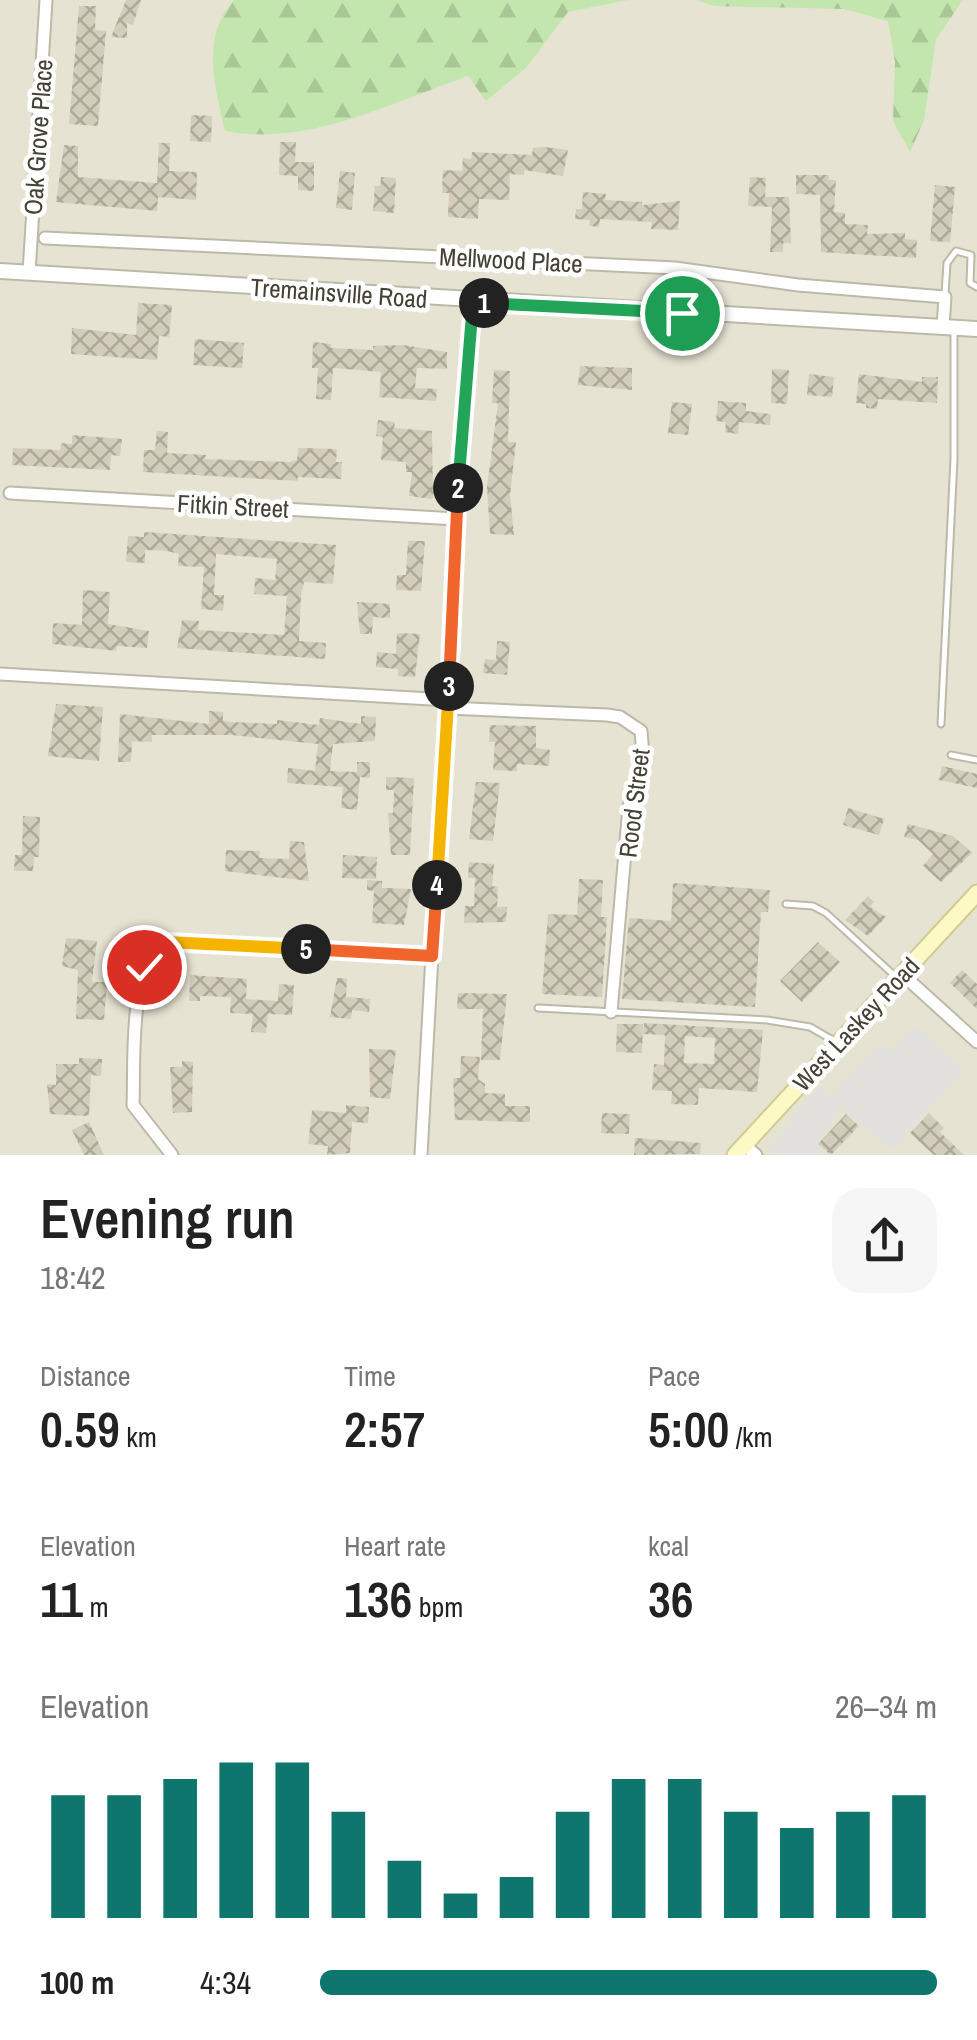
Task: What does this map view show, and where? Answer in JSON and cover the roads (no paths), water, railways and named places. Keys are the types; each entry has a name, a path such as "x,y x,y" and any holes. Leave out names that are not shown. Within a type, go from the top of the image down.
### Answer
{"main road":[{"name":"West Laskey Road","path":"745,1152 838,1043 977,893"}],"street":[{"name":"Oak Grove Place","path":"29,273 46,0"},
{"name":"Mellwood Place","path":"45,238 676,268 798,285 945,296"},
{"name":"Tremainsville Road","path":"0,271 977,329"},
{"path":"945,296 948,327"},
{"path":"421,1155 456,519 473,302"},
{"name":"Fitkin Street","path":"10,492 456,519"},
{"name":"Rood Street","path":"0,674 607,715 632,722 641,731 642,755 629,808 610,1012"},
{"path":"172,1155 133,1105 144,967 151,953 167,942 432,956"},
{"path":"900,976 977,1042"}],"lane":[{"path":"945,296 948,264 956,251 971,255 970,282 977,287"},
{"path":"941,724 954,460 948,327"},
{"path":"951,755 977,760"},
{"path":"786,904 813,906 826,913 900,976"},
{"path":"538,1008 767,1020 810,1027 838,1043"}]}
